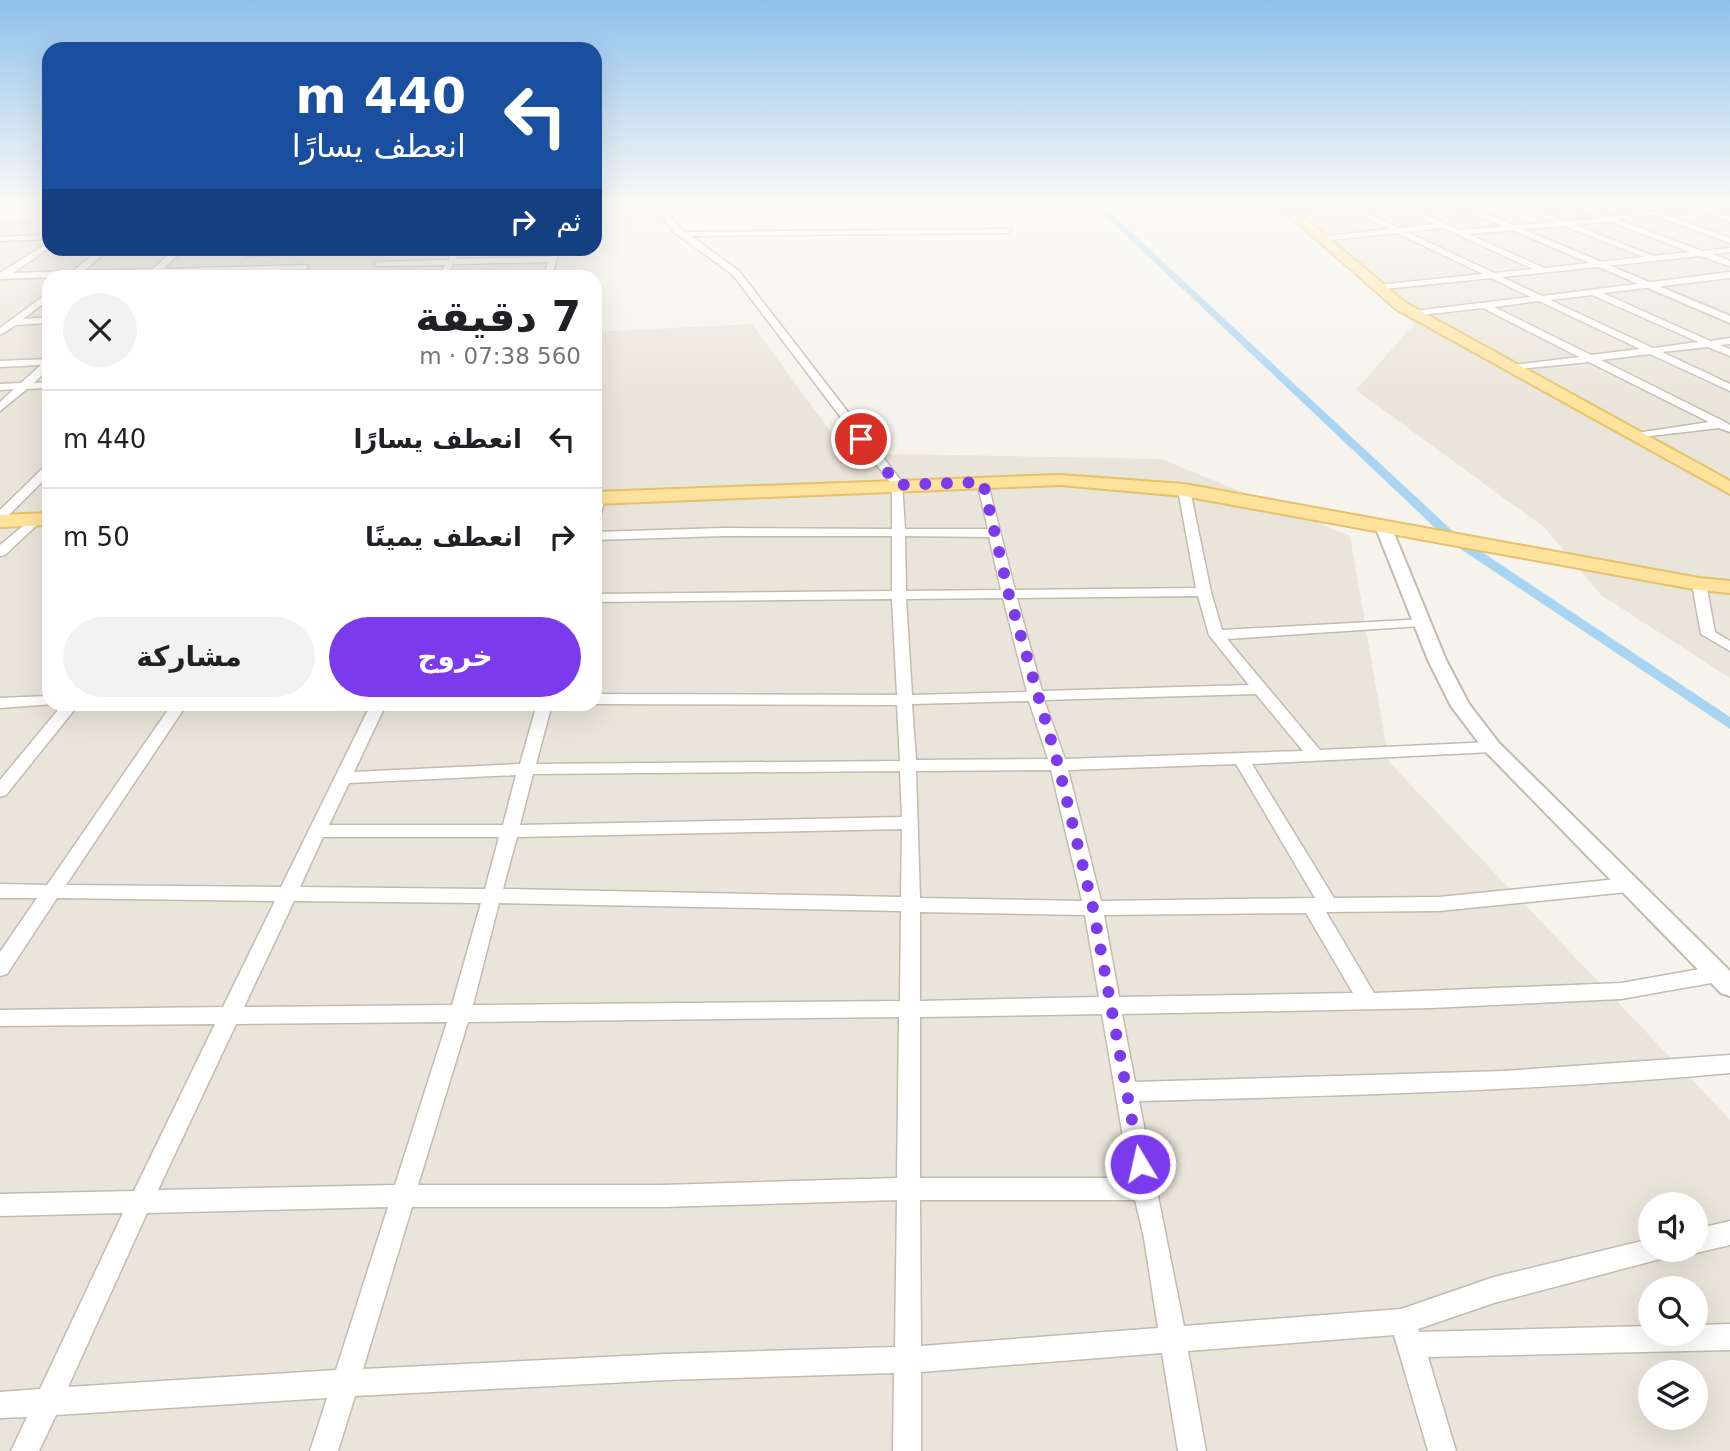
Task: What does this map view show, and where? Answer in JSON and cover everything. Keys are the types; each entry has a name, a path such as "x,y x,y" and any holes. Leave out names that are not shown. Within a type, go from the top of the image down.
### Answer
{"main road":[{"path":"1361,273 1414,314 1730,488"},
{"path":"602,503 898,485 1084,481 1184,490 1699,584 1730,587"},
{"path":"0,519 42,519"}],"street":[{"path":"737,273 898,485 900,597 911,823 907,1451"},
{"path":"1484,273 1730,388"},
{"path":"1378,288 1519,273"},
{"path":"1618,273 1730,320"},
{"path":"1414,314 1730,275"},
{"path":"1,277 42,276"},
{"path":"1703,278 1721,285"},
{"path":"1590,291 1730,353"},
{"path":"0,332 42,300"},
{"path":"1481,304 1727,425"},
{"path":"0,322 42,320"},
{"path":"1513,368 1730,341"},
{"path":"0,364 42,362"},
{"path":"0,408 42,369"},
{"path":"0,387 42,385"},
{"path":"1637,436 1727,425"},
{"path":"0,519 42,475"},
{"path":"983,482 1009,595 1058,764 1093,908 1144,1189 1156,1238 1192,1451"},
{"path":"1184,490 1204,592 1216,635 1315,755"},
{"path":"0,552 42,519"},
{"path":"1382,526 1421,622 1460,706 1492,747 1724,980"},
{"path":"602,536 898,531 995,533"},
{"path":"1699,584 1708,634 1730,647"},
{"path":"602,598 1204,592"},
{"path":"1216,635 1421,622"},
{"path":"602,699 1037,698 1259,689"},
{"path":"0,703 42,701"},
{"path":"0,791 65,711"},
{"path":"0,968 174,711"},
{"path":"25,1451 374,711"},
{"path":"324,1451 460,1014 542,711"},
{"path":"342,778 527,769 1242,760 1492,747"},
{"path":"1242,760 1368,1001"},
{"path":"318,831 510,831 911,823"},
{"path":"0,891 493,896 1093,908 1439,904 1627,885"},
{"path":"0,1018 910,1009 1368,1001 1621,991 1724,980"},
{"path":"1128,1092 1475,1082 1730,1065"},
{"path":"0,1205 404,1196 662,1196 909,1189 1144,1189"},
{"path":"1708,1238 1730,1233"},
{"path":"1406,1334 1494,1290 1638,1254"},
{"path":"1406,1334 1442,1451"},
{"path":"0,1405 347,1383 666,1367 908,1360 1173,1341 1406,1334 1445,1343 1730,1337"}],"shaded area":[{"path":"0,273 42,273 42,711 602,711 602,332 752,324 846,453 1161,459 1350,536 1389,762 1730,1120 1730,1451 0,1451"},
{"path":"1352,273 1730,273 1730,678 1601,595 1545,528 1356,390 1414,324"}],"waterway":[{"path":"1170,273 1454,539 1730,724"}],"route":[{"path":"861,439 898,485 983,482 1009,595 1058,764 1093,908 1140,1164"}]}
